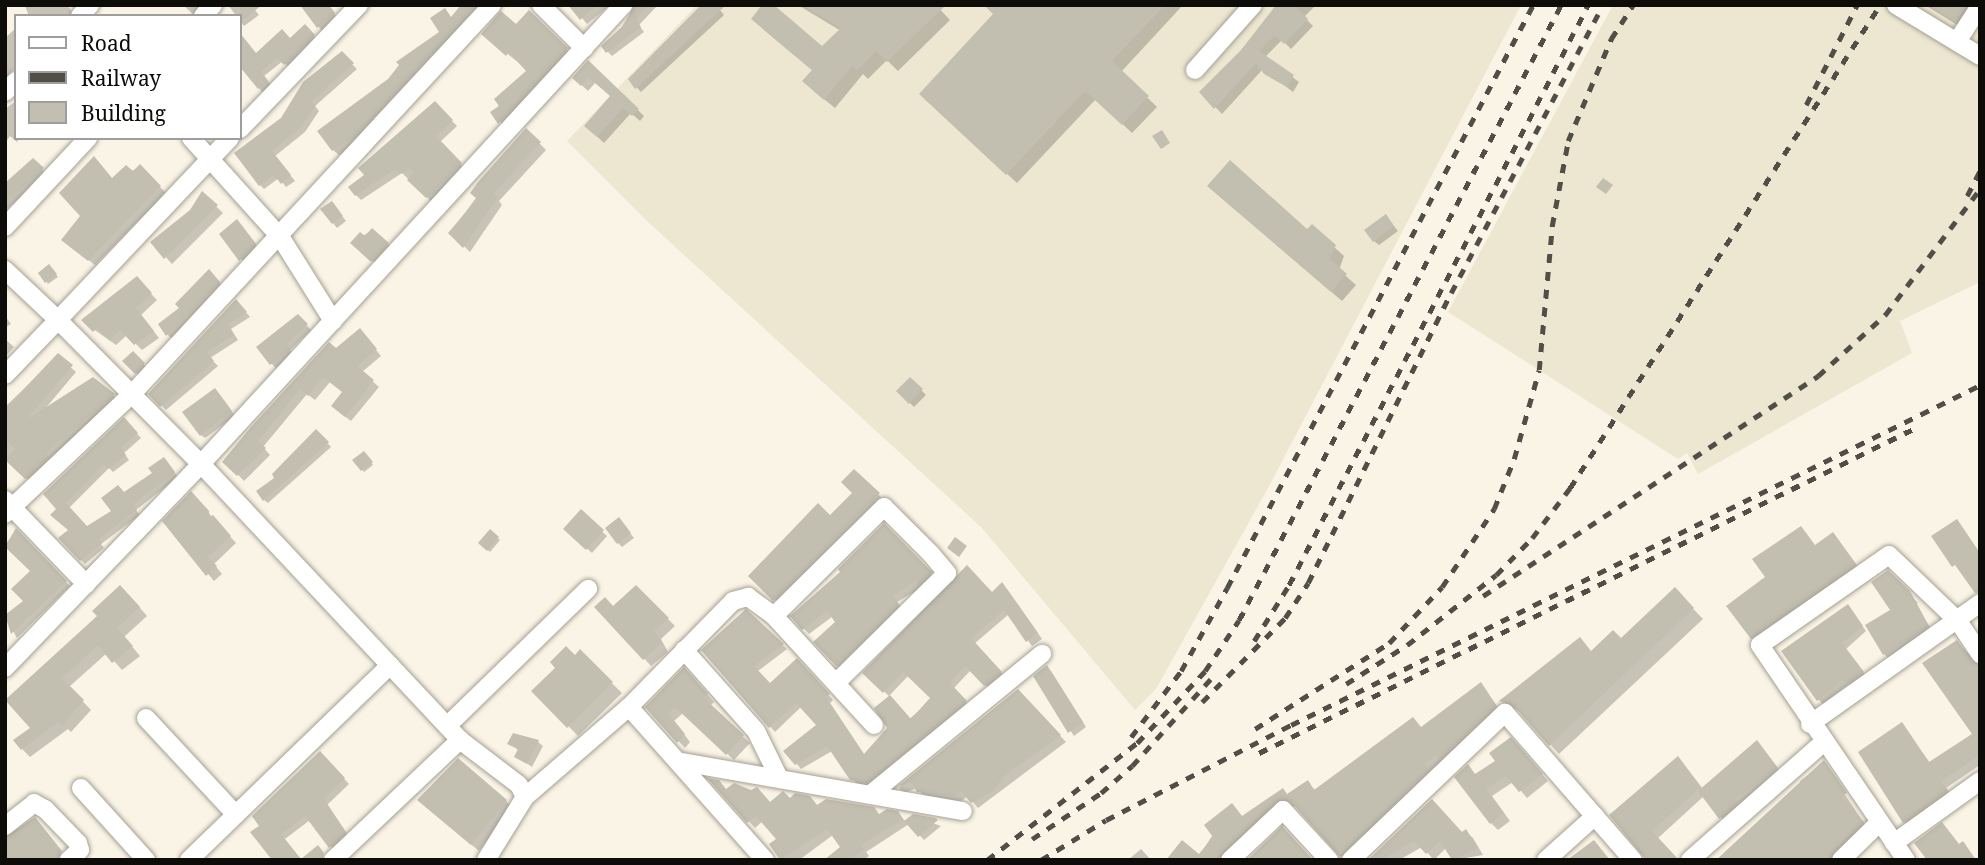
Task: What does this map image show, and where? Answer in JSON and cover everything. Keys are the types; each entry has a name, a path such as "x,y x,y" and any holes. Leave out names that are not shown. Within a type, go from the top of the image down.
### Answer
{"street":[{"path":"242,127 359,5"},
{"path":"86,584 7,507 132,394 281,238 492,5"},
{"path":"541,5 584,48"},
{"path":"5,668 201,464 622,5"},
{"path":"1195,70 1253,5"},
{"path":"1896,5 1958,40 1980,56"},
{"path":"1958,40 1980,6"},
{"path":"5,227 86,140"},
{"path":"193,140 281,238 333,321"},
{"path":"5,375 228,140"},
{"path":"5,270 201,464 460,740 519,785 525,797"},
{"path":"774,615 884,508 931,554 947,573 836,683"},
{"path":"1906,860 1810,724 1760,645 1889,555 1958,621 1980,654"},
{"path":"447,726 588,589"},
{"path":"486,860 525,797 629,707 733,601 748,597 774,615 874,725"},
{"path":"1810,724 1980,603"},
{"path":"684,650 757,731 778,776"},
{"path":"872,793 1042,654"},
{"path":"189,860 390,665"},
{"path":"629,707 681,762 765,860"},
{"path":"1351,860 1505,713 1633,860"},
{"path":"146,718 236,815"},
{"path":"333,860 460,740"},
{"path":"1690,860 1824,742"},
{"path":"681,762 778,776 963,811"},
{"path":"1894,843 1980,780"},
{"path":"81,788 146,860"},
{"path":"5,827 34,803 46,809 78,843 80,850 69,860"},
{"path":"1230,860 1283,810 1329,860"},
{"path":"1546,860 1595,816"},
{"path":"1841,860 1880,822"}],"shaded area":[{"path":"697,5 1521,5 1268,488 1156,689 1135,710 982,528 647,221 567,141"},
{"path":"1613,5 1980,5 1980,282 1900,321 1912,353 1698,474 1687,453 1678,459 1448,312"}],"building":[{"path":"240,5 262,5 242,20"},
{"path":"300,5 329,5 335,13 317,28"},
{"path":"461,5 476,5 356,135 332,151 317,131 388,79 399,65 396,62 439,32 430,18 445,8 451,17"},
{"path":"568,5 598,5 580,20"},
{"path":"634,5 649,5 636,19 641,27 606,53 601,46 625,24"},
{"path":"701,5 726,5 635,89 628,79"},
{"path":"762,5 774,5 822,46 841,28 802,5 946,5 887,62 876,51 857,70 852,66 824,100 802,81 812,70 751,19"},
{"path":"984,5 1165,5 1112,61 1149,96 1122,125 1085,91 1006,175 919,94 993,14"},
{"path":"1276,5 1294,5 1308,19 1284,44 1275,35 1259,51 1294,75 1287,87 1264,74 1256,63 1214,109 1199,92 1241,50"},
{"path":"1929,5 1967,5 1956,22"},
{"path":"529,10 568,48 498,124 490,112 499,106 494,99 526,71 509,52 506,56 481,34 501,11 516,24"},
{"path":"305,24 315,35 284,65 277,58 261,71 268,81 258,89 242,69 242,36 256,53 282,29 290,38"},
{"path":"342,51 354,63 311,102 316,105 301,127 272,151 291,175 281,184 274,175 259,186 234,153 281,118 303,82"},
{"path":"588,60 639,109 632,116 623,108 597,137 584,126 610,96 588,77 581,86 572,78"},
{"path":"435,101 453,120 436,136 462,163 426,198 407,180 414,172 409,168 401,174 395,169 355,196 348,187 364,175 358,168"},
{"path":"526,128 541,142 493,194 498,197 463,248 448,233 477,199 470,193 478,182"},
{"path":"1162,130 1170,143 1161,149 1152,136"},
{"path":"94,156 112,178 126,165 133,171 140,164 161,186 88,261 61,240 80,216 59,193"},
{"path":"33,158 44,168 5,203 5,183"},
{"path":"1230,160 1307,229 1312,224 1336,245 1330,259 1347,274 1331,292 1207,186"},
{"path":"1603,178 1613,185 1606,194 1596,187"},
{"path":"202,191 218,205 164,259 150,242 190,210"},
{"path":"332,201 343,216 332,224 320,209"},
{"path":"1386,214 1394,226 1373,242 1364,230"},
{"path":"237,219 256,244 239,261 219,234"},
{"path":"372,228 389,243 371,262 350,243 360,232 365,236"},
{"path":"49,264 57,274 45,283 38,273"},
{"path":"209,269 220,282 166,336 158,324 179,308 175,304"},
{"path":"137,276 152,293 136,308 154,331 134,345 120,330 109,340 97,328 93,332 81,320"},
{"path":"236,299 247,312 228,324 234,335 207,352 214,361 160,407 148,394"},
{"path":"298,314 308,324 287,344 290,349 270,365 256,347"},
{"path":"360,328 377,349 357,366 374,380 345,417 331,406 342,392 323,377 308,396 300,389 258,441 266,448 237,476 222,462 251,427 329,342 336,348"},
{"path":"133,351 145,363 135,374 122,361"},
{"path":"58,353 73,365 26,420 93,377 115,394 45,454 49,457 25,479 5,460 15,449 5,439 5,409"},
{"path":"910,377 923,389 909,404 896,391"},
{"path":"215,388 232,411 200,436 182,412"},
{"path":"124,417 138,433 121,448 126,455 108,469 104,464 66,503 87,526 111,511 101,498 118,485 124,492 152,473 148,468 164,457 175,472 133,504 137,510 98,539 102,543 80,561 58,538 68,530 50,515 56,509 43,494"},
{"path":"316,429 329,442 263,501 256,491 274,478 272,474"},
{"path":"364,451 373,462 361,471 352,460"},
{"path":"854,469 880,493 773,601 748,576 818,503 830,515 852,493 841,482"},
{"path":"191,491 209,511 209,518 213,515 231,536 208,557 217,566 206,576 162,521"},
{"path":"581,509 604,530 586,550 563,529"},
{"path":"619,517 631,533 617,544 605,528"},
{"path":"1957,519 1980,553 1980,592 1975,593 1955,565 1952,567 1931,536"},
{"path":"884,523 932,572 919,585 916,581 893,596 899,604 836,666 813,642 835,622 827,611 802,630 790,616 840,572 838,569"},
{"path":"1801,526 1815,545 1833,532 1856,564 1751,639 1726,606 1765,577 1752,559"},
{"path":"16,528 67,581 11,634 5,615 23,601 11,589 30,571 5,547"},
{"path":"490,529 499,537 487,551 478,543"},
{"path":"955,537 967,546 959,557 947,548"},
{"path":"967,565 992,592 1002,582 1038,633 1026,642 1004,610 971,638 1002,672 984,686 965,666 950,683 967,701 867,783 850,780 827,746 795,765 783,751 816,725 796,703 769,728 701,650 746,609 784,644 754,666 770,683 797,658 830,694 826,697 864,754 887,728 874,708 890,695 911,719 930,698 903,672 883,693 862,673"},
{"path":"1888,570 1910,591 1929,626 1883,655 1865,625 1890,610 1871,582"},
{"path":"120,585 140,607 117,628 133,646 112,663 98,645 62,678 84,700 62,726 58,722 21,750 13,740 30,728 5,700 97,616 92,611"},
{"path":"636,585 669,618 654,631 662,643 643,660 594,607 605,597 613,606"},
{"path":"1675,587 1694,608 1549,746 1514,706 1499,701 1580,637 1591,651 1613,630 1621,638"},
{"path":"1848,604 1863,626 1842,643 1864,672 1846,684 1843,680 1817,701 1781,651"},
{"path":"1957,640 1980,672 1980,755 1941,781 1948,790 1903,823 1858,752 1902,722 1929,762 1972,734 1922,663"},
{"path":"566,646 575,655 580,649 613,682 567,728 531,691 555,668 550,662"},
{"path":"1047,665 1083,722 1068,733 1033,676"},
{"path":"684,667 708,694 704,698 744,735 726,755 675,707 668,713 685,734 677,743 645,707"},
{"path":"1481,682 1496,705 1440,759 1437,755 1424,764 1428,770 1340,857 1291,802 1281,799 1219,860 1166,860 1182,840 1199,854 1213,837 1204,825 1232,803 1242,816 1283,788 1287,794 1308,780 1314,790 1413,717 1421,727"},
{"path":"1018,689 1061,735 1004,776 993,791 971,803 961,791 955,796 917,792 911,782 896,788"},
{"path":"513,733 539,740 527,764 514,757 518,749 507,744"},
{"path":"1511,737 1543,774 1519,792 1506,776 1486,789 1504,813 1490,824 1454,777 1468,764 1475,774 1495,761 1489,753"},
{"path":"1757,740 1778,768 1735,799 1738,803 1719,819 1698,791"},
{"path":"320,751 345,778 324,799 346,832 329,848 305,816 281,834 301,859 318,845 324,853 322,860 272,860 250,832 259,826 252,816"},
{"path":"1678,756 1701,787 1652,831 1679,860 1646,860 1609,815"},
{"path":"458,758 507,800 471,845 417,800"},
{"path":"1824,760 1847,793 1842,796 1864,822 1830,860 1716,860"},
{"path":"707,778 719,780 726,789 734,783 751,790 757,787 770,802 783,791 790,798 795,793 810,796 817,805 826,799 874,807 879,814 887,809 898,811 903,819 861,845 864,849 851,860 824,860 840,847 827,829 780,860 769,844 776,839 756,816 747,823"},
{"path":"1432,799 1462,832 1466,829 1478,848 1452,860 1440,841 1426,854 1414,841 1381,860 1368,860"},
{"path":"913,814 938,820 918,837 904,821"},
{"path":"35,817 62,851 58,860 5,860 5,837"},
{"path":"1942,822 1959,844 1963,841 1976,860 1927,860 1914,843"},
{"path":"1282,826 1313,860 1247,860"},
{"path":"1594,840 1610,860 1567,860"}],"railway":[{"path":"1131,737 1181,671 1227,588 1533,5"},
{"path":"987,860 1137,743 1205,671 1239,620 1561,5"},
{"path":"1254,641 1289,585 1588,5"},
{"path":"1255,729 1389,643 1442,587 1494,509 1514,459 1539,370 1552,226 1568,141 1611,39 1633,5"},
{"path":"1806,105 1857,5"},
{"path":"1346,684 1407,645 1496,575 1532,538 1570,488 1880,5"},
{"path":"1202,702 1285,618 1308,583 1451,293 1602,7"},
{"path":"1967,196 1980,171"},
{"path":"1483,596 1818,376 1885,315 1980,189"},
{"path":"1041,860 1106,820 1291,725 1980,385"},
{"path":"1259,753 1911,430"},
{"path":"1032,839 1101,793 1132,766 1215,674"}]}
